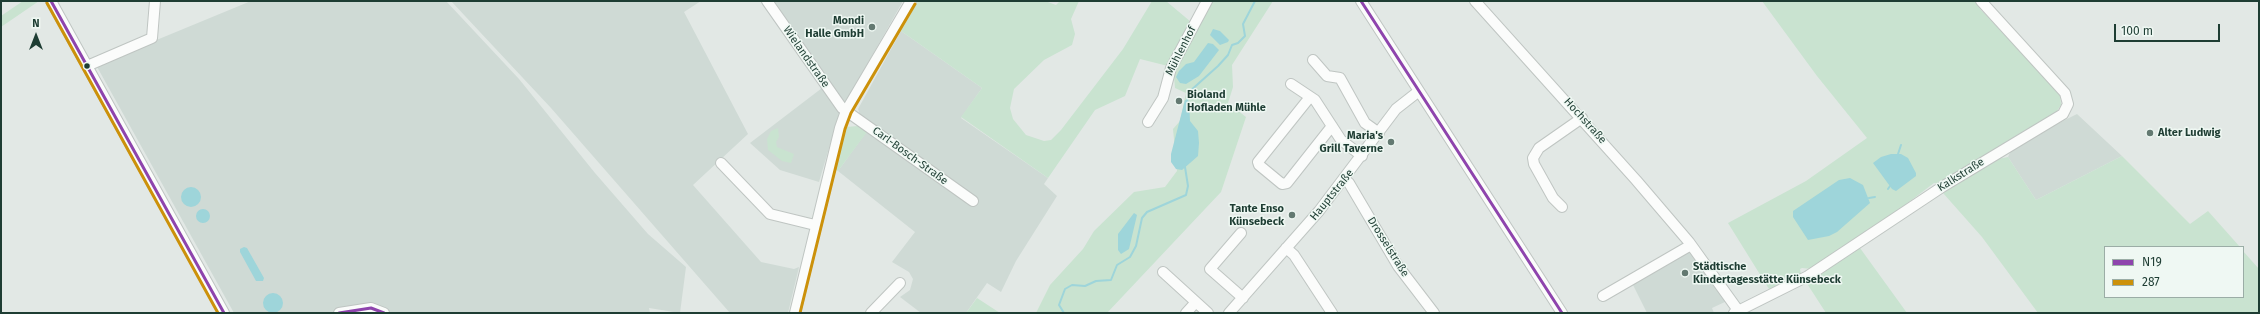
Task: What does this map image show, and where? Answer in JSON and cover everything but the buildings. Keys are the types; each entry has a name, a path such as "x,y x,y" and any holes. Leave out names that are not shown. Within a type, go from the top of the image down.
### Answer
{"street":[{"path":"51,1 224,313"},
{"path":"87,66 152,38 155,1"},
{"name":"Wielandstraße","path":"767,1 846,111"},
{"path":"795,313 832,154 846,111 911,1"},
{"name":"Mühlenhof","path":"1148,122 1163,98 1171,68 1207,1"},
{"path":"1361,1 1562,313"},
{"name":"Hochstraße","path":"1475,1 1582,118 1691,245 1737,312"},
{"name":"Kalkstraße","path":"1737,312 1808,276 1942,187 2063,114 2068,104 2065,93 1981,1"},
{"path":"1313,60 1327,76 1340,78 1365,124 1379,133"},
{"path":"1291,84 1315,100 1341,140 1362,156"},
{"name":"Hauptstraße","path":"1229,313 1345,180 1402,103 1419,91"},
{"path":"1310,97 1258,162 1258,165 1282,184 1287,183 1332,126"},
{"name":"Carl-Bosch-Straße","path":"846,111 973,202"},
{"path":"1562,207 1553,198 1534,164 1533,158 1539,148 1582,118"},
{"path":"721,163 770,214 815,225"},
{"name":"Drosselstraße","path":"1345,180 1349,183 1398,266 1434,313"},
{"path":"1241,233 1210,269 1243,298"},
{"path":"1603,296 1691,245"},
{"path":"1286,248 1294,255 1332,313"},
{"path":"1163,272 1208,313"},
{"path":"871,313 900,283"},
{"path":"1186,313 1196,302"},
{"path":"339,313 371,308 384,313"}],"shaded area":[{"path":"251,1 446,1 519,79 595,173 648,234 686,267 680,313 649,308 650,313 391,313 369,303 332,313 234,313 96,65"},
{"path":"451,1 701,1 684,12 748,134 693,185 761,262 794,269 799,267 788,313 730,313 551,108"},
{"path":"763,1 903,1 839,114 819,182 780,170 750,143 822,88"},
{"path":"901,31 982,88 961,118 1048,178 1044,184 1057,196 1016,261 1001,292 987,283 966,313 921,313 900,297 910,290 913,279 909,272 892,262 915,232 838,171 872,124 860,115 858,109"},
{"path":"2077,114 2122,156 2036,200 2008,157 2013,146"},
{"path":"1690,248 1727,301 1712,308 1714,313 1647,313 1632,283"}],"green space":[{"path":"23,1 39,1 1,27 1,16"},
{"path":"918,1 1045,1 1056,5 1060,1 1079,1 1071,19 1075,34 1072,45 1044,60 1014,89 1010,108 1013,119 1026,135 1044,141 1051,140 1061,130 1123,49 1152,1 1166,1 1191,22 1168,66 1140,59 1125,96 1095,110 1048,178 961,117 982,88 901,31"},
{"path":"1210,1 1273,1 1232,65 1233,87 1228,103 1246,117 1221,192 1107,313 1036,313 1050,285 1083,249 1094,231 1134,192 1165,187 1177,171 1173,129 1180,121 1186,93 1175,88 1174,76"},
{"path":"1762,1 1974,1 2060,94 2061,105 2057,111 1940,184 1934,183 1880,224 1812,269 1802,268 1800,269 1801,274 1769,289 1728,223 1806,181 1867,138 1817,76"},
{"path":"858,126 867,132 838,171 833,168 846,127"},
{"path":"778,128 779,137 776,142 777,147 794,154 791,163 782,161 768,150 767,139 771,131"},
{"path":"2122,156 2190,224 2208,211 2239,246 2104,246 2104,298 2244,298 2244,252 2259,269 2259,313 2038,313 1982,237 1943,193 1993,160 2008,157 2036,200"},
{"path":"1860,248 1907,313 1826,313 1806,282"},
{"path":"977,298 1000,313 966,313"}],"water":[{"path":"1213,29 1220,31 1229,40 1228,42 1220,45 1210,35"},
{"path":"1208,43 1213,44 1219,50 1199,76 1186,84 1180,83 1176,77 1179,71 1186,64 1194,62"},
{"path":"1185,100 1189,101 1190,121 1198,131 1199,143 1198,156 1182,170 1176,169 1171,162 1171,154"},
{"path":"1891,154 1901,154 1908,158 1916,173 1916,176 1896,191 1892,189 1873,163 1881,157"},
{"path":"1850,178 1863,185 1870,203 1837,232 1829,236 1808,240 1793,217 1793,211 1839,180"},
{"path":"191,187 198,190 201,197 198,204 191,207 184,204 181,197 184,190"},
{"path":"200,209 206,209 210,213 210,219 206,223 200,223 196,219 196,213"},
{"path":"1134,213 1137,215 1129,249 1121,254 1118,250 1118,234"},
{"path":"244,247 247,248 264,278 263,281 256,281 240,252 240,249"},
{"path":"273,293 280,296 283,303 280,310 273,313 266,310 263,303 266,296"}],"waterway":[{"path":"1187,101 1189,92 1218,66 1228,55 1232,45 1238,43 1245,36 1243,24 1255,1"},
{"path":"1898,154 1901,145"},
{"path":"1064,313 1059,305 1065,289 1072,285 1085,286 1096,281 1111,280 1117,265 1130,257 1136,246 1142,218 1147,212 1186,195 1188,186 1185,167"},
{"path":"1869,198 1875,197"}],"transit line":[{"name":"N19","path":"51,1 224,313"},
{"name":"N19","path":"1361,1 1562,313"},
{"name":"287","path":"47,3 218,313"},
{"name":"287","path":"800,313 845,129 851,113 915,4"},
{"name":"N19","path":"339,313 371,308 384,313"}],"place":[{"name":"Mondi Halle GmbH","path":"872,27"},
{"name":"Bioland Hofladen Mühle","path":"1179,101"},
{"name":"Alter Ludwig","path":"2150,133"},
{"name":"Maria's Grill Taverne","path":"1391,142"},
{"name":"Tante Enso Künsebeck","path":"1292,215"},
{"name":"Städtische Kindertagesstätte Künsebeck","path":"1685,273"}]}
